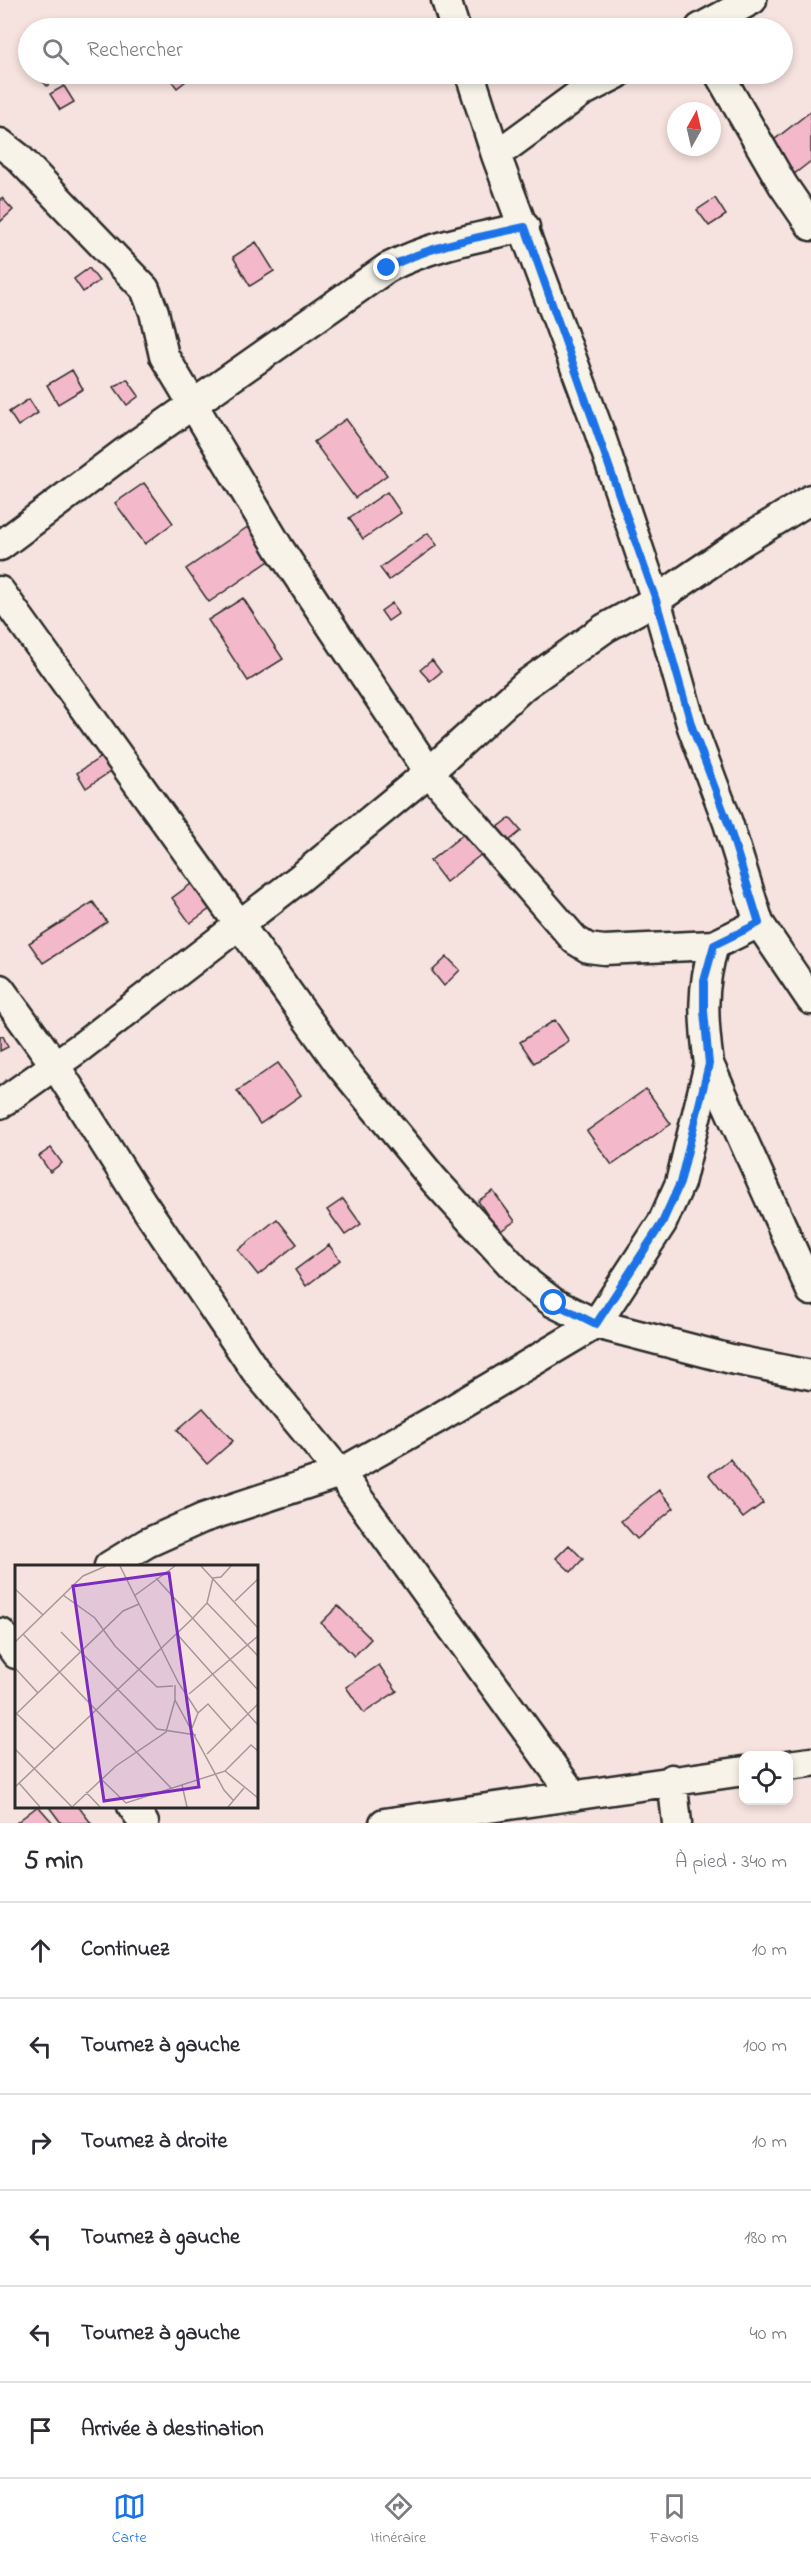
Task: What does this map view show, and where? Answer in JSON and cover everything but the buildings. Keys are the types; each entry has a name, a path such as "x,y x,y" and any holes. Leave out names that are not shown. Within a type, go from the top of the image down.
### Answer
{"street":[{"path":"446,0 452,18"},
{"path":"719,18 752,0"},
{"path":"473,84 496,155 525,227 656,600 692,727 728,823 759,923 811,1000"},
{"path":"496,155 582,92 598,84"},
{"path":"725,84 783,185 811,226"},
{"path":"0,143 18,157 145,288 154,312 165,357 279,548 429,772 575,940 588,948 604,951 714,945 759,923"},
{"path":"0,546 124,452 387,268 417,253 441,245 525,227"},
{"path":"0,1104 238,926 429,772 525,685 605,628 656,600 743,541 807,509"},
{"path":"0,591 238,926 340,1065 434,1180 529,1284 554,1303 596,1324 731,1359 811,1375"},
{"path":"714,945 704,981 704,1011 709,1064 811,1291"},
{"path":"0,989 55,1065 141,1201 255,1370 340,1473 574,1796"},
{"path":"111,1565 147,1543 203,1518 340,1473 596,1324 662,1223 680,1183 709,1064"},
{"path":"15,1625 0,1634 15,1653"},
{"path":"793,1764 811,1762"},
{"path":"384,1823 574,1796 672,1779 739,1772"},
{"path":"672,1779 677,1823"},
{"path":"133,1808 144,1823"}],"route":[{"path":"387,268 417,253 441,245 525,227 599,431 656,600 692,727 728,823 759,923 714,945 704,981 705,1036 709,1064 680,1183 662,1223 596,1324 554,1303"}]}
